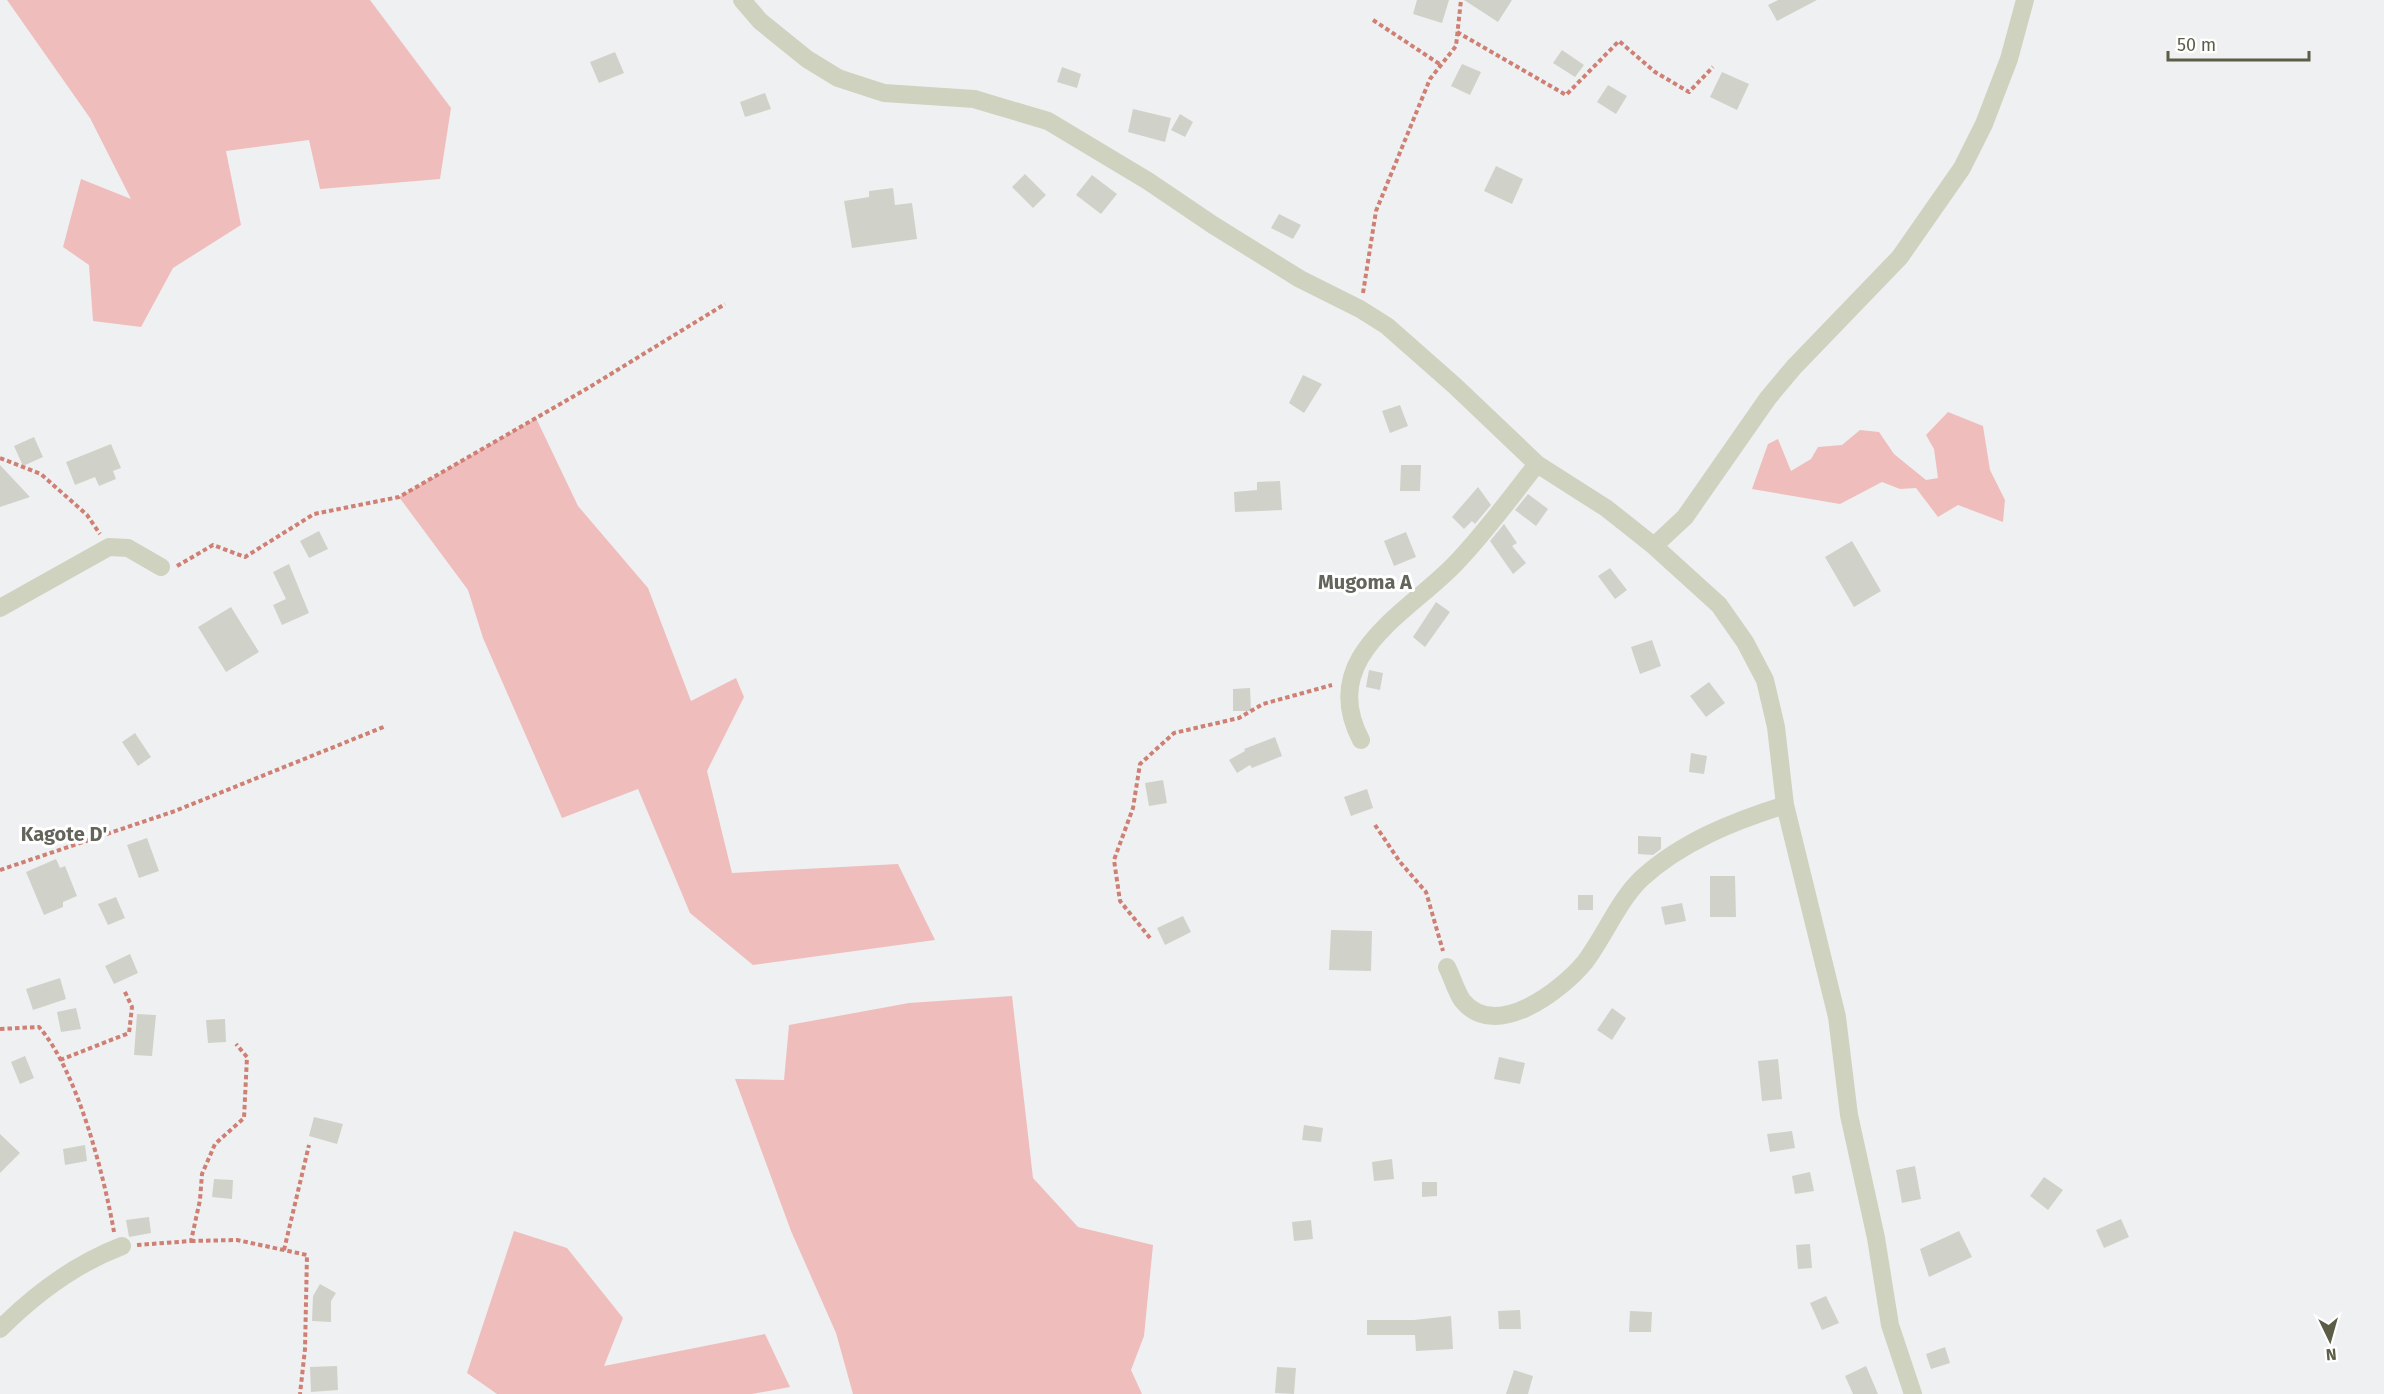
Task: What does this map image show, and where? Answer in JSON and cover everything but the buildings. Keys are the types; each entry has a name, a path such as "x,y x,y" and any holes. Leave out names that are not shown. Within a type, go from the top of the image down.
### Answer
{"street":[{"path":"742,0 760,21 807,58 838,78 884,93 974,99 1048,121 1118,162 1300,279 1360,309 1387,326 1455,386 1537,465 1606,508 1654,546 1719,605 1745,642 1765,680 1776,727 1785,805 1837,1017 1849,1115 1876,1238 1890,1325 1913,1394"},
{"path":"1654,546 1691,509 1768,398 1794,367 1900,257 1962,168 1984,124 2009,59 2025,0"},
{"path":"1361,740 1352,724 1348,706 1352,676 1364,651 1382,627 1445,574 1475,542 1537,465"},
{"path":"0,608 109,547 128,548 161,567"},
{"path":"1447,967 1462,1000 1475,1011 1487,1017 1500,1017 1527,1008 1560,985 1583,963 1640,880 1727,824 1785,805"},
{"path":"0,1329 27,1302 90,1258 119,1247"}],"path":[{"path":"1360,309 1376,212 1430,80 1456,46 1461,0"},
{"path":"1373,20 1441,65"},
{"path":"1457,32 1566,95 1619,41 1655,72 1689,92 1713,66"},
{"path":"161,567 181,565 213,545 245,558 314,514 399,497 588,388 725,304"},
{"path":"0,458 41,474 87,515 109,547"},
{"path":"1150,938 1120,901 1114,860 1133,808 1140,764 1174,733 1239,718 1263,704 1326,687 1352,676"},
{"path":"0,870 175,811 386,726"},
{"path":"1375,825 1400,862 1426,892 1447,967"},
{"path":"60,1060 129,1033 132,1008 124,990"},
{"path":"0,1029 39,1027 53,1042 92,1140 119,1247 237,1240 307,1255 305,1349 300,1394"},
{"path":"190,1241 200,1200 202,1174 215,1144 244,1118 247,1057 236,1044"},
{"path":"284,1250 309,1145"}],"shaded area":[{"path":"7,0 370,0 451,108 440,179 320,189 309,140 226,151 241,225 173,268 141,327 93,321 89,265 63,247 81,179 131,199 90,118"},
{"path":"1948,412 1983,426 1990,470 2005,500 2003,522 1958,505 1938,517 1916,488 1900,489 1882,482 1840,504 1752,489 1768,444 1778,439 1791,471 1811,459 1818,447 1842,445 1860,430 1879,432 1894,454 1926,480 1938,478 1934,449 1926,435"},
{"path":"536,418 578,506 648,588 691,701 736,678 744,697 707,771 732,873 898,864 935,940 753,965 690,913 638,789 562,818 483,638 468,590 399,497"},
{"path":"1012,996 1033,1178 1078,1227 1153,1245 1144,1336 1131,1370 1142,1394 853,1394 836,1333 791,1231 735,1079 784,1080 789,1025 909,1003"},
{"path":"514,1231 567,1248 623,1318 604,1366 765,1334 790,1387 752,1394 497,1394 467,1373"}],"district":[{"name":"Mugoma A","path":"1365,582"},
{"name":"Kagote D'","path":"64,834"}]}
